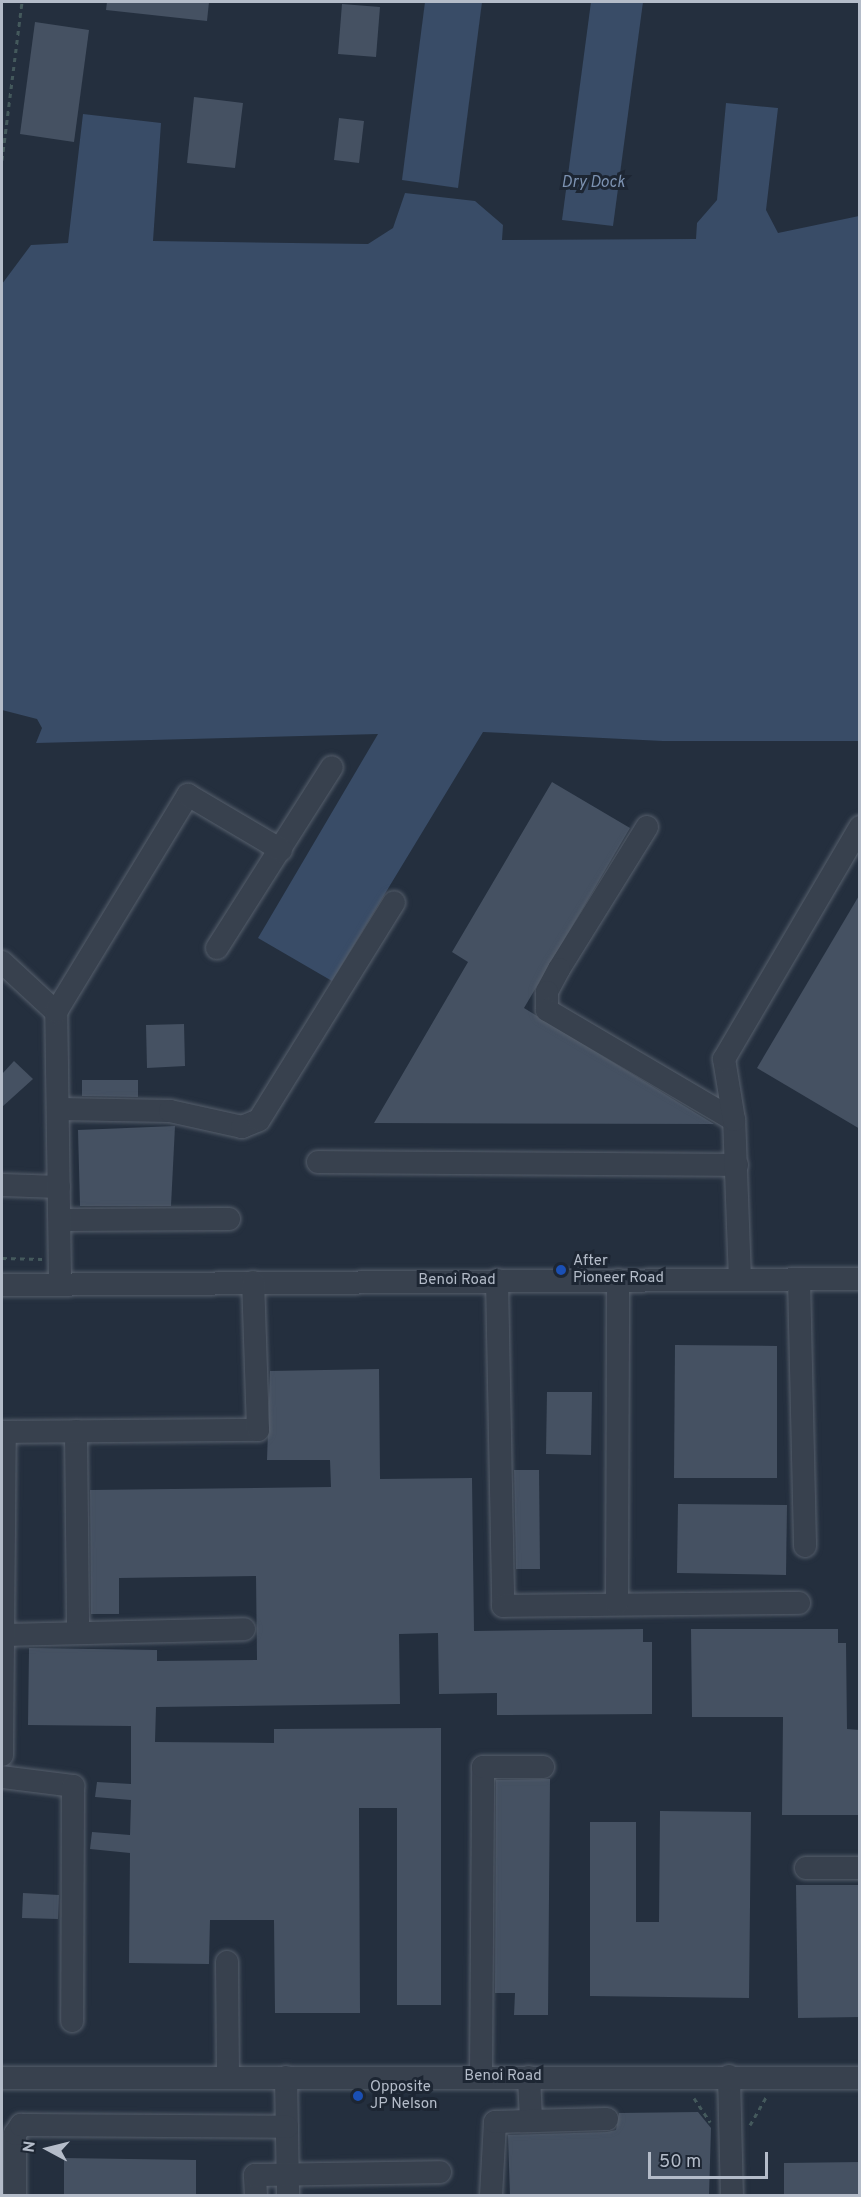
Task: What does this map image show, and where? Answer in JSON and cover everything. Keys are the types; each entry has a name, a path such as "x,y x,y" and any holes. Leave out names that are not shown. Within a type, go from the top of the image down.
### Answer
{"street":[{"path":"217,948 332,767"},
{"path":"57,1282 60,1259 60,1220 56,1011 189,795 281,850"},
{"path":"647,827 559,969 547,992 547,1010 734,1120"},
{"path":"740,1280 734,1120 724,1079 727,1048 860,827"},
{"path":"59,1109 170,1111 242,1127 259,1119 394,902"},
{"path":"2,962 56,1011"},
{"path":"318,1162 737,1165"},
{"path":"2,1185 59,1186"},
{"path":"60,1220 230,1219"},
{"name":"Benoi Road","path":"2,1276 57,1282"},
{"path":"799,1279 805,1546"},
{"name":"Benoi Road","path":"2,1285 57,1282 860,1279"},
{"path":"497,1280 502,1606 798,1603"},
{"path":"617,1604 618,1280"},
{"path":"2,1755 5,1432 258,1430 253,1282"},
{"path":"76,1431 78,1633"},
{"path":"4,1623 78,1633 244,1629"},
{"path":"482,2077 483,1767 543,1767"},
{"path":"2,1778 73,1786 72,2021"},
{"path":"806,1868 860,1868"},
{"path":"227,1962 228,2077"},
{"name":"Benoi Road","path":"2,2078 681,2076 860,2078"},
{"path":"729,2076 732,2196"},
{"path":"286,2077 288,2185"},
{"path":"529,2077 531,2119"},
{"path":"491,2196 491,2128 499,2120 607,2119"},
{"path":"15,2196 15,2134 21,2126 287,2127"},
{"path":"256,2196 255,2175 288,2185 440,2172"}],"path":[{"path":"2,160 22,2"},
{"path":"2,1258 60,1259"},
{"path":"681,2076 714,2129"},
{"path":"745,2134 777,2077"}],"water":[{"path":"425,2 482,2 458,188 402,180"},
{"name":"Dry Dock","path":"591,2 643,2 613,226 562,220"},
{"path":"726,103 778,108 766,210 778,233 859,216 859,741 663,741 483,732 332,981 258,938 378,734 36,743 42,728 37,719 2,710 2,284 31,245 68,243 83,114 161,123 153,241 368,244 393,228 405,193 475,201 503,225 502,240 696,239 697,223 717,200"}],"building":[{"path":"107,2 209,2 207,21 106,10"},
{"path":"342,4 380,7 376,57 338,54"},
{"path":"35,22 89,30 74,142 20,134"},
{"path":"194,97 243,103 235,168 187,163"},
{"path":"339,118 364,121 359,163 334,160"},
{"path":"552,782 630,828 524,1008 714,1124 374,1123 468,962 452,952"},
{"path":"860,894 860,1129 757,1068"},
{"path":"184,1024 185,1066 147,1068 146,1025"},
{"path":"14,1061 33,1079 2,1107 2,1074"},
{"path":"82,1080 138,1080 138,1097 82,1096"},
{"path":"175,1126 171,1206 80,1206 78,1130"},
{"path":"675,1345 777,1346 777,1478 674,1478"},
{"path":"379,1369 380,1479 472,1478 474,1631 643,1629 643,1642 652,1642 652,1714 497,1715 497,1693 439,1694 438,1633 399,1634 400,1704 156,1707 155,1742 274,1743 274,1729 441,1728 441,2005 397,2005 397,1808 359,1808 360,2013 275,2013 274,1920 210,1920 209,1964 129,1963 130,1853 90,1849 92,1832 130,1835 131,1800 95,1797 97,1782 131,1784 131,1726 28,1725 29,1648 157,1650 157,1661 257,1660 256,1576 119,1578 119,1614 91,1614 90,1490 331,1487 330,1460 267,1460 270,1371"},
{"path":"547,1392 592,1392 591,1455 546,1454"},
{"path":"514,1470 539,1470 540,1569 516,1569"},
{"path":"678,1504 787,1505 786,1575 677,1573"},
{"path":"691,1629 838,1629 838,1643 846,1643 847,1729 860,1730 860,1815 782,1815 783,1717 692,1717"},
{"path":"550,1779 548,2015 514,2015 515,1993 495,1993 496,1780"},
{"path":"660,1811 751,1812 749,1998 590,1996 590,1822 636,1822 636,1922 659,1922"},
{"path":"796,1885 860,1885 860,2017 798,2018"},
{"path":"23,1893 59,1895 58,1919 22,1918"},
{"path":"698,2112 711,2128 709,2196 510,2196 508,2135 607,2132 616,2130 619,2113"},
{"path":"64,2158 196,2160 196,2196 64,2196"},
{"path":"860,2162 860,2196 784,2196 784,2163"}],"place":[{"name":"After Pioneer Road","path":"561,1270"},
{"name":"Opposite JP Nelson","path":"358,2096"}]}
